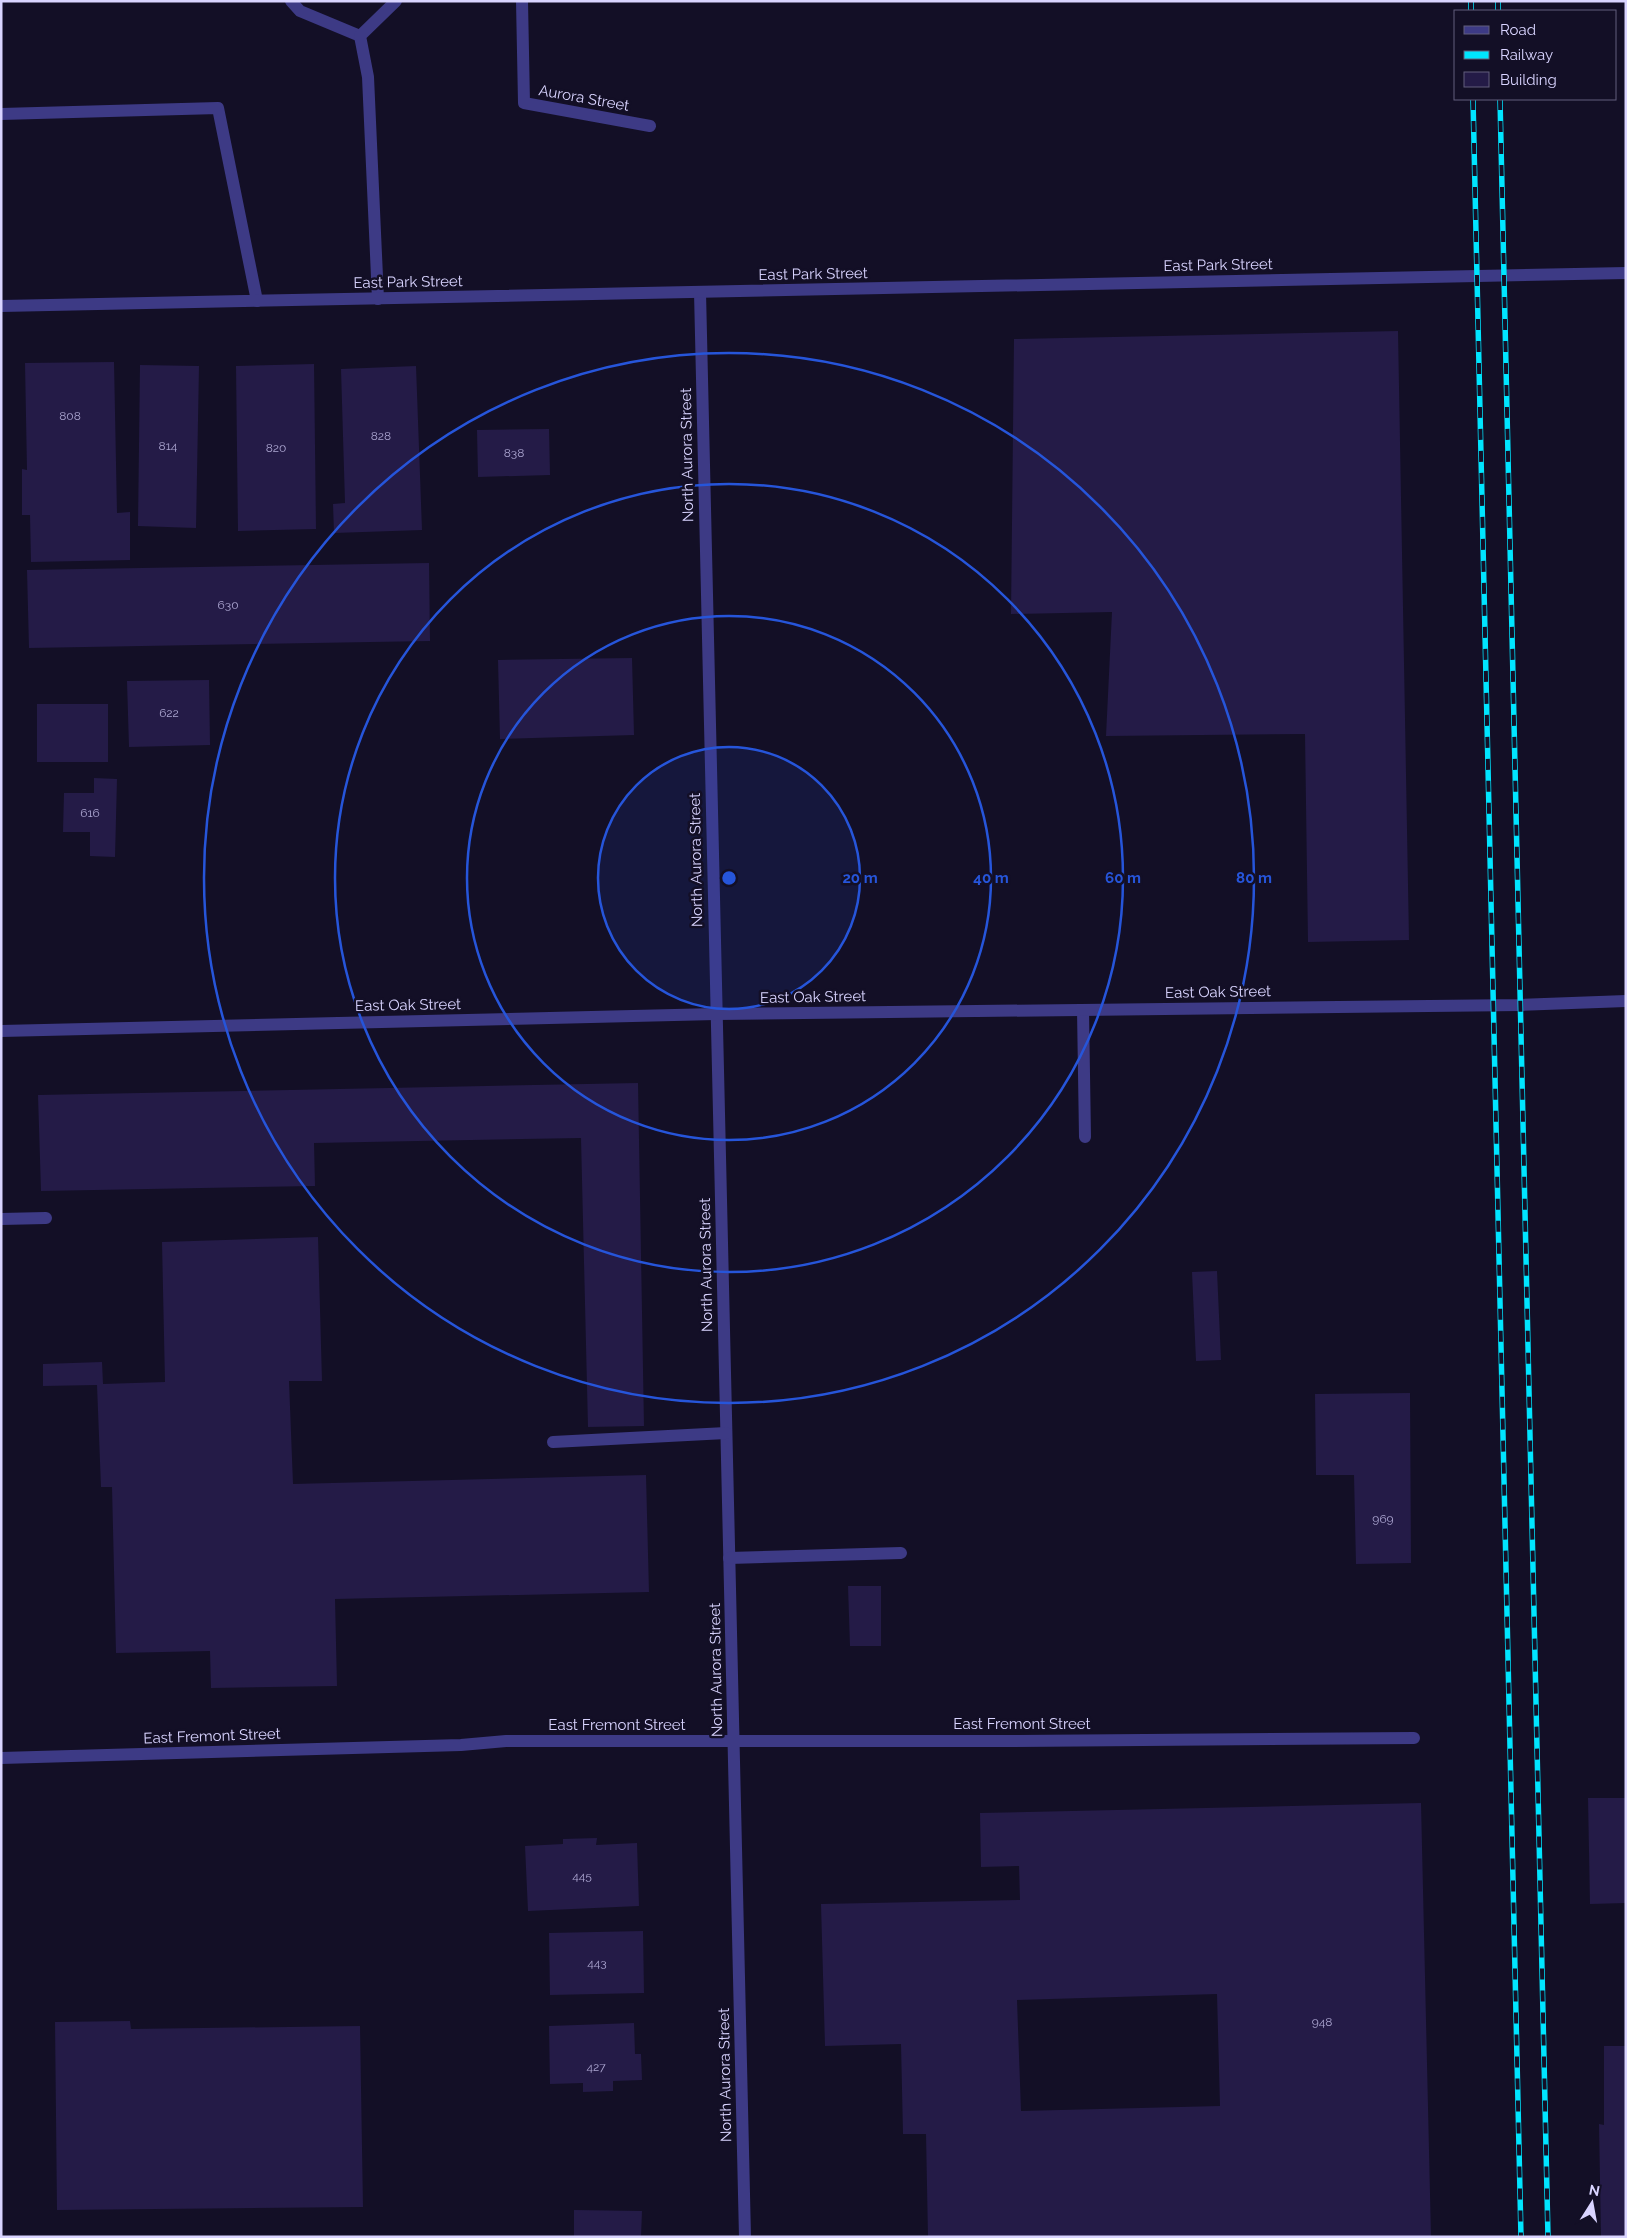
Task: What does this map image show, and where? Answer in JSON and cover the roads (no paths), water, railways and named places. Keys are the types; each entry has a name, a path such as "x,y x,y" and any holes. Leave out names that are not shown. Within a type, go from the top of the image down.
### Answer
{"street":[{"path":"291,1 300,12 360,36"},
{"path":"360,36 396,1"},
{"name":"Aurora Street","path":"522,1 524,103 650,126"},
{"path":"360,36 368,77 378,299"},
{"path":"1,114 218,108 257,301"},
{"name":"East Park Street","path":"1,306 1626,273"},
{"name":"North Aurora Street","path":"700,292 745,2237"},
{"name":"East Oak Street","path":"1,1031 716,1014 1520,1005 1626,1002"},
{"path":"1083,1010 1085,1136"},
{"path":"1,1219 46,1218"},
{"path":"553,1442 726,1433"},
{"path":"729,1558 901,1553"},
{"name":"East Fremont Street","path":"1,1758 452,1746 506,1741 1007,1741 1414,1738"}],"railway":[{"path":"1471,1 1471,10"},
{"path":"1498,1 1498,10"},
{"path":"1473,100 1521,2237"},
{"path":"1500,100 1548,2237"}]}
